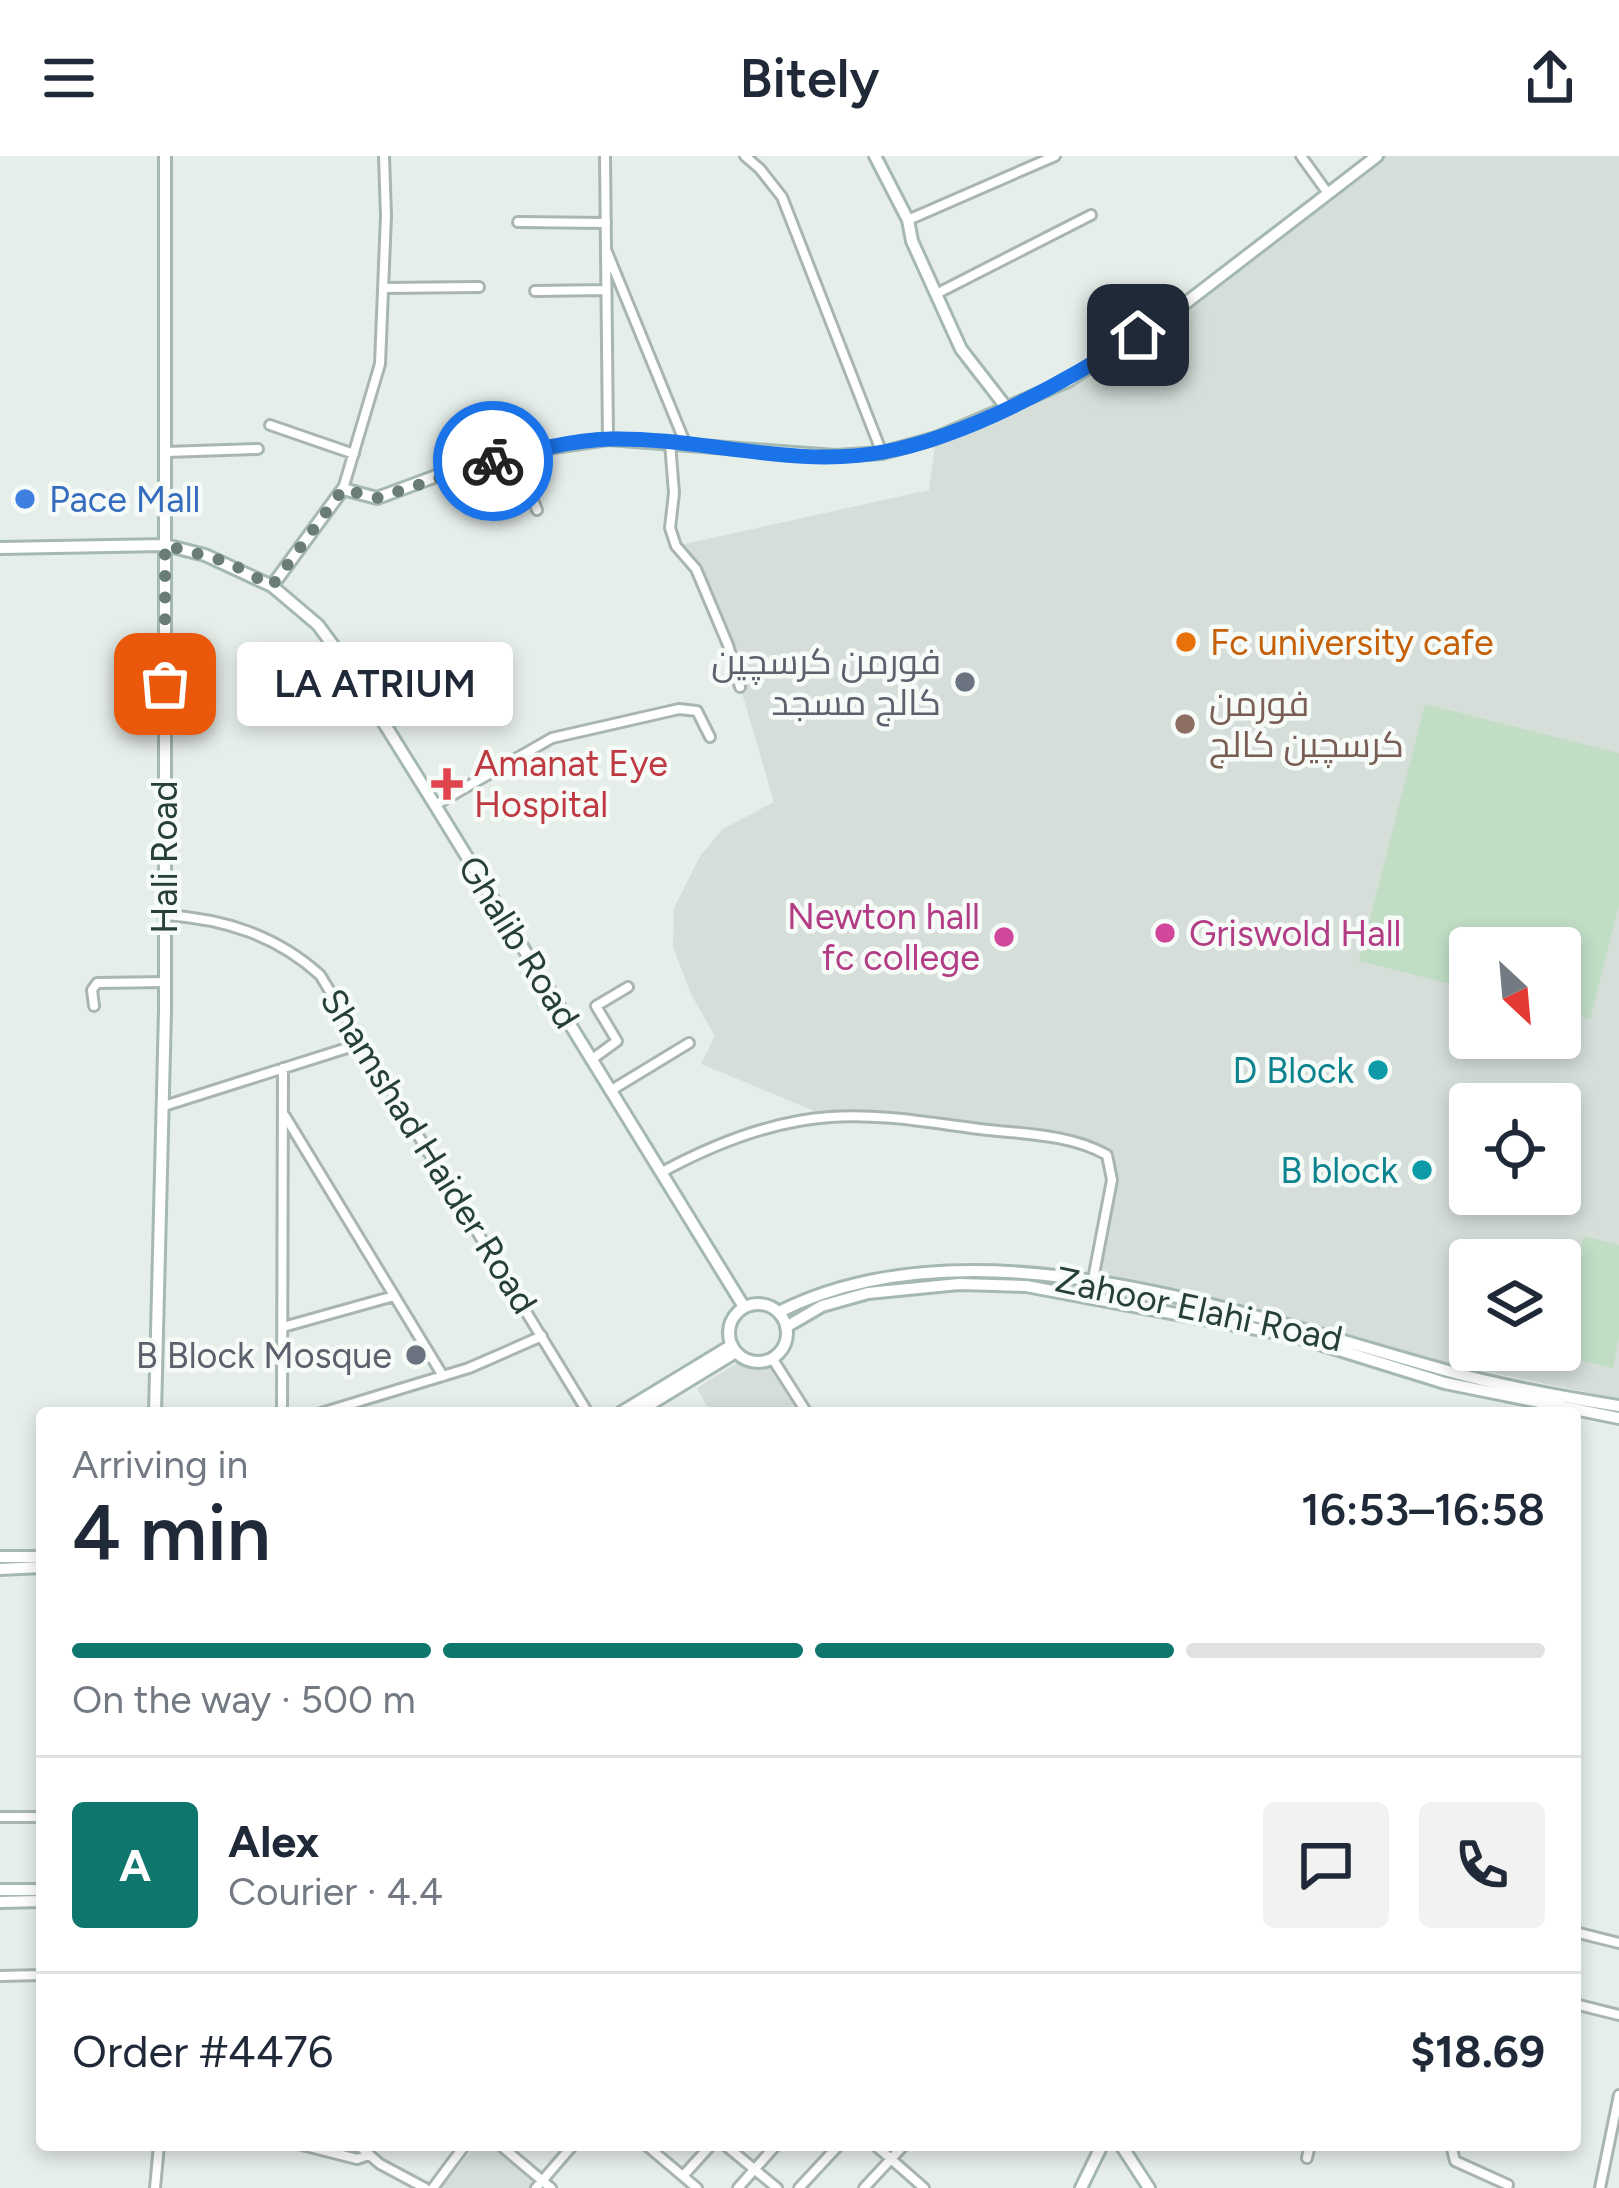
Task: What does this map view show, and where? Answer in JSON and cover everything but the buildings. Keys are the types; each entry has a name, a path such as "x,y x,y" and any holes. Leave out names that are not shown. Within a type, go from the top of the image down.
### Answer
{"street":[{"name":"Hali Road","path":"155,1407 165,982 165,156"},
{"path":"272,586 343,489 380,364 384,156"},
{"path":"605,156 608,439"},
{"path":"745,156 782,197 882,453"},
{"path":"875,156 908,220 961,349 1006,407"},
{"path":"908,220 1055,156"},
{"path":"1301,156 1328,192"},
{"path":"343,489 377,498 515,455 608,439 835,456 882,453 936,438 1068,381 1174,312 1377,156"},
{"path":"936,294 1090,215"},
{"path":"518,222 606,224"},
{"path":"606,248 686,445"},
{"path":"383,288 478,287"},
{"path":"535,291 606,290"},
{"path":"270,425 354,454"},
{"path":"670,443 674,493 670,528 676,546 696,569 740,687"},
{"path":"166,452 257,449"},
{"path":"515,455 537,510"},
{"name":"Ghalib Road","path":"0,548 165,545 228,562 272,586 318,625 349,667 744,1307"},
{"path":"276,716 349,667"},
{"path":"435,805 552,738 679,710 697,711 710,736"},
{"name":"Shamshad Haider Road","path":"164,915 235,926 271,939 320,975 584,1407"},
{"path":"94,1006 92,990 97,983 165,982"},
{"path":"591,1060 617,1041 596,1006 628,987"},
{"path":"610,1090 689,1042"},
{"path":"164,1106 360,1044"},
{"path":"282,1407 284,1068"},
{"path":"283,1113 442,1376"},
{"path":"661,1173 696,1154 762,1131 829,1117 914,1121 1054,1138 1095,1148 1107,1155 1112,1180 1090,1295"},
{"name":"Zahoor Elahi Road","path":"779,1312 832,1288 888,1276 1008,1272 1093,1282 1301,1326 1448,1371 1524,1401 1619,1406"},
{"name":"Zahoor Elahi Road","path":"787,1327 822,1306 894,1289 1026,1286 1294,1336 1444,1383 1558,1407"},
{"path":"283,1327 394,1295"},
{"path":"762,1304 779,1312 787,1327 784,1345 772,1358 753,1361 734,1348 729,1328 744,1307 762,1304"},
{"path":"340,1407 442,1376 542,1336"},
{"path":"643,1407 734,1348"},
{"path":"772,1358 803,1407"},
{"path":"633,1407 657,1396"},
{"path":"657,1396 664,1407"},
{"path":"364,1400 367,1407"},
{"name":"Zahoor Elahi Road","path":"1581,1411 1619,1418"},
{"path":"0,1557 36,1557"},
{"path":"0,1569 36,1567"},
{"path":"0,1817 36,1817"},
{"path":"0,1890 36,1890"},
{"path":"0,1902 36,1901"},
{"path":"1581,1934 1619,1943"},
{"path":"0,1976 36,1975"},
{"path":"1581,2005 1619,2015"},
{"path":"1600,2188 1619,2095"},
{"path":"155,2188 158,2151"},
{"path":"327,2151 357,2158 369,2155"},
{"path":"365,2151 429,2188 460,2151"},
{"path":"506,2151 539,2184 551,2188"},
{"path":"539,2184 568,2151"},
{"path":"653,2151 697,2188"},
{"path":"683,2176 706,2151"},
{"path":"732,2151 777,2188"},
{"path":"738,2188 770,2151"},
{"path":"799,2188 833,2151"},
{"path":"882,2151 924,2188"},
{"path":"864,2188 898,2151"},
{"path":"1082,2188 1099,2151"},
{"path":"1125,2151 1149,2188"},
{"path":"1307,2158 1309,2151"},
{"path":"1452,2151 1455,2161 1508,2185"}],"shaded area":[{"name":"فورمن کرسچین کالج","path":"1377,156 1619,156 1619,1399 1484,1371 1581,1371 1581,1239 1449,1239 1449,1364 1088,1289 1112,1180 1107,1155 1054,1138 829,1117 701,1064 715,1036 691,994 673,947 674,908 700,856 723,829 774,802 728,645 696,569 676,546 929,490 936,438 1068,381 1174,312"},
{"path":"740,1361 770,1366 794,1407 708,1407 697,1388"},
{"path":"471,2151 498,2151 534,2180 529,2188 441,2188"}],"green space":[{"path":"1425,704 1619,753 1619,905 1590,1019 1581,1017 1581,927 1449,927 1449,984 1359,961"},
{"path":"1584,1236 1619,1245 1619,1336 1613,1368 1581,1361"}],"way so far":[{"path":"165,684 165,545 228,562 272,586 343,489 377,498 493,461"}],"place":[{"name":"Pace Mall","path":"25,499"},
{"name":"Fc university cafe","path":"1186,642"},
{"name":"فورمن کرسچین کالج مسجد","path":"965,682"},
{"name":"LA ATRIUM","path":"165,684"},
{"name":"فورمن کرسچین کالج","path":"1185,724"},
{"name":"Amanat Eye Hospital","path":"447,784"},
{"name":"Griswold Hall","path":"1165,933"},
{"name":"Newton hall fc college","path":"1004,937"},
{"name":"D Block","path":"1378,1070"},
{"name":"B block","path":"1422,1170"},
{"name":"B Block Mosque","path":"416,1355"}],"route":[{"path":"493,461 608,439 835,456 882,453 936,438 1068,381 1138,335"}]}
